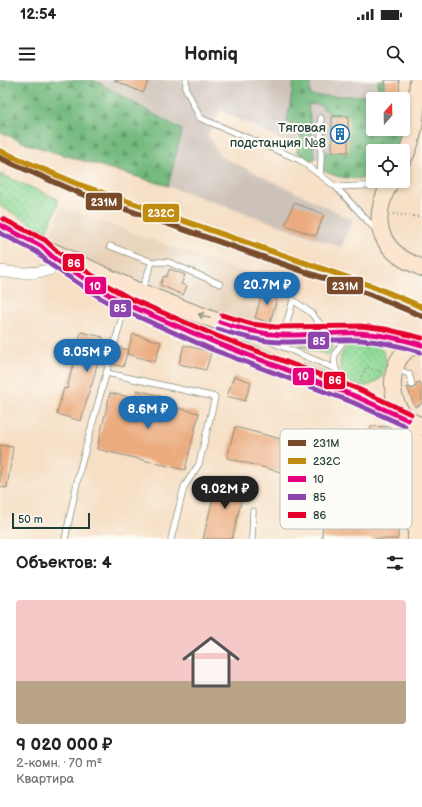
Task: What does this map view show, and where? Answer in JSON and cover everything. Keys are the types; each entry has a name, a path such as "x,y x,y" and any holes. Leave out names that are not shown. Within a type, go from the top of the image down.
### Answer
{"street":[{"path":"409,144 415,117 418,80"},
{"path":"388,188 382,199 379,212 379,225 384,239 392,250 403,259 422,268"},
{"path":"0,225 41,246 138,291 241,329 283,335 328,333 373,334 422,345"},
{"path":"41,246 55,259 106,293 126,304 214,342 355,396 415,423"},
{"path":"0,271 16,274 37,273 49,270 55,259"},
{"path":"416,539 418,450 414,435 415,423 398,405 394,390 393,376 404,352 411,347 422,345"}],"lane":[{"path":"186,80 186,89 200,118 300,160 336,187 384,239"},
{"path":"320,175 321,118"},
{"path":"336,187 366,185"},
{"path":"110,246 152,262 168,262 220,284"},
{"path":"138,291 144,284 152,262"},
{"path":"283,335 293,300 311,313 328,333"},
{"path":"114,346 126,304"},
{"path":"241,329 334,368"},
{"path":"341,381 334,368 335,354 350,333"},
{"path":"65,539 80,469 109,363"},
{"path":"395,369 409,374 412,385"},
{"path":"107,372 215,398 199,464 184,487 172,539"},
{"path":"252,539 253,511"}],"path":[{"path":"387,214 422,217"}],"shaded area":[{"path":"94,80 399,80 400,92 366,92 366,136 373,136 373,144 366,144 366,153 332,165 220,110 208,135 220,156 353,220 341,247 168,186 182,130"},
{"path":"62,207 285,288 273,328 231,320 140,285 47,242"}],"green space":[{"path":"0,80 94,80 182,130 168,186 27,144 0,132"},
{"path":"294,80 310,80 310,96 366,96 366,136 400,136 396,144 366,144 366,179 347,178 328,173 323,170 324,151 332,152 348,116 332,116 320,105 308,104 315,158 311,161 296,152 301,141 300,130 287,122"},
{"path":"378,80 385,80 385,92 378,92"},
{"path":"0,174 56,198 58,205 46,231 0,206"},
{"path":"137,300 330,375 331,380 144,307"},
{"path":"358,340 368,340 376,344 382,350 386,358 386,368 382,376 376,382 368,386 358,386 350,382 344,376 340,368 340,358 344,350 350,344"},
{"path":"333,343 331,351 327,355 299,345"}],"building":[{"path":"114,80 149,80 143,93"},
{"path":"385,80 399,80 400,92 385,92"},
{"name":"Тяговая подстанция №8","path":"332,116 348,116 348,152 332,152"},
{"path":"294,203 324,214 316,236 285,225"},
{"path":"170,269 185,275 181,284 187,286 183,295 160,285 164,276 166,277"},
{"path":"263,290 278,294 270,323 255,318"},
{"path":"81,332 103,337 102,342 110,345 113,350 118,347 128,350 123,367 113,364 110,359 105,362 98,360 81,421 57,414 64,388 67,389"},
{"path":"133,334 161,342 155,362 127,354"},
{"path":"184,345 211,352 206,370 179,364"},
{"path":"234,376 251,382 245,401 227,396"},
{"path":"420,382 422,387 422,404 415,407 407,387 413,389 416,386 416,383"},
{"path":"137,390 161,396 159,404 199,413 185,470 97,449 110,393 135,398"},
{"path":"371,426 390,427 390,429 371,429"},
{"path":"235,427 280,439 280,472 227,458"},
{"path":"0,445 13,447 7,488 0,487"},
{"path":"230,479 252,486 249,496 243,494 232,539 203,539 216,485 227,489"},
{"path":"322,529 398,529 398,539 322,539"}],"transit line":[{"name":"232C","path":"0,151 80,185 372,286 422,307"},
{"name":"231М","path":"0,158 79,193 369,294 422,316"},
{"name":"86","path":"3,219 45,240 59,253 129,298 217,336 358,389 411,414"},
{"name":"10","path":"0,225 41,246 55,259 106,293 126,304 214,342 355,396 408,420"},
{"name":"85","path":"0,233 37,252 51,265 102,299 123,310 211,349 352,402 405,426"},
{"name":"86","path":"222,315 252,324 275,327 361,326 385,329 422,338"},
{"name":"10","path":"220,322 267,334 375,334 422,345"},
{"name":"85","path":"218,329 267,341 375,341 420,352"}],"place":[{"name":"Тяговая подстанция №8","path":"340,134"}]}
